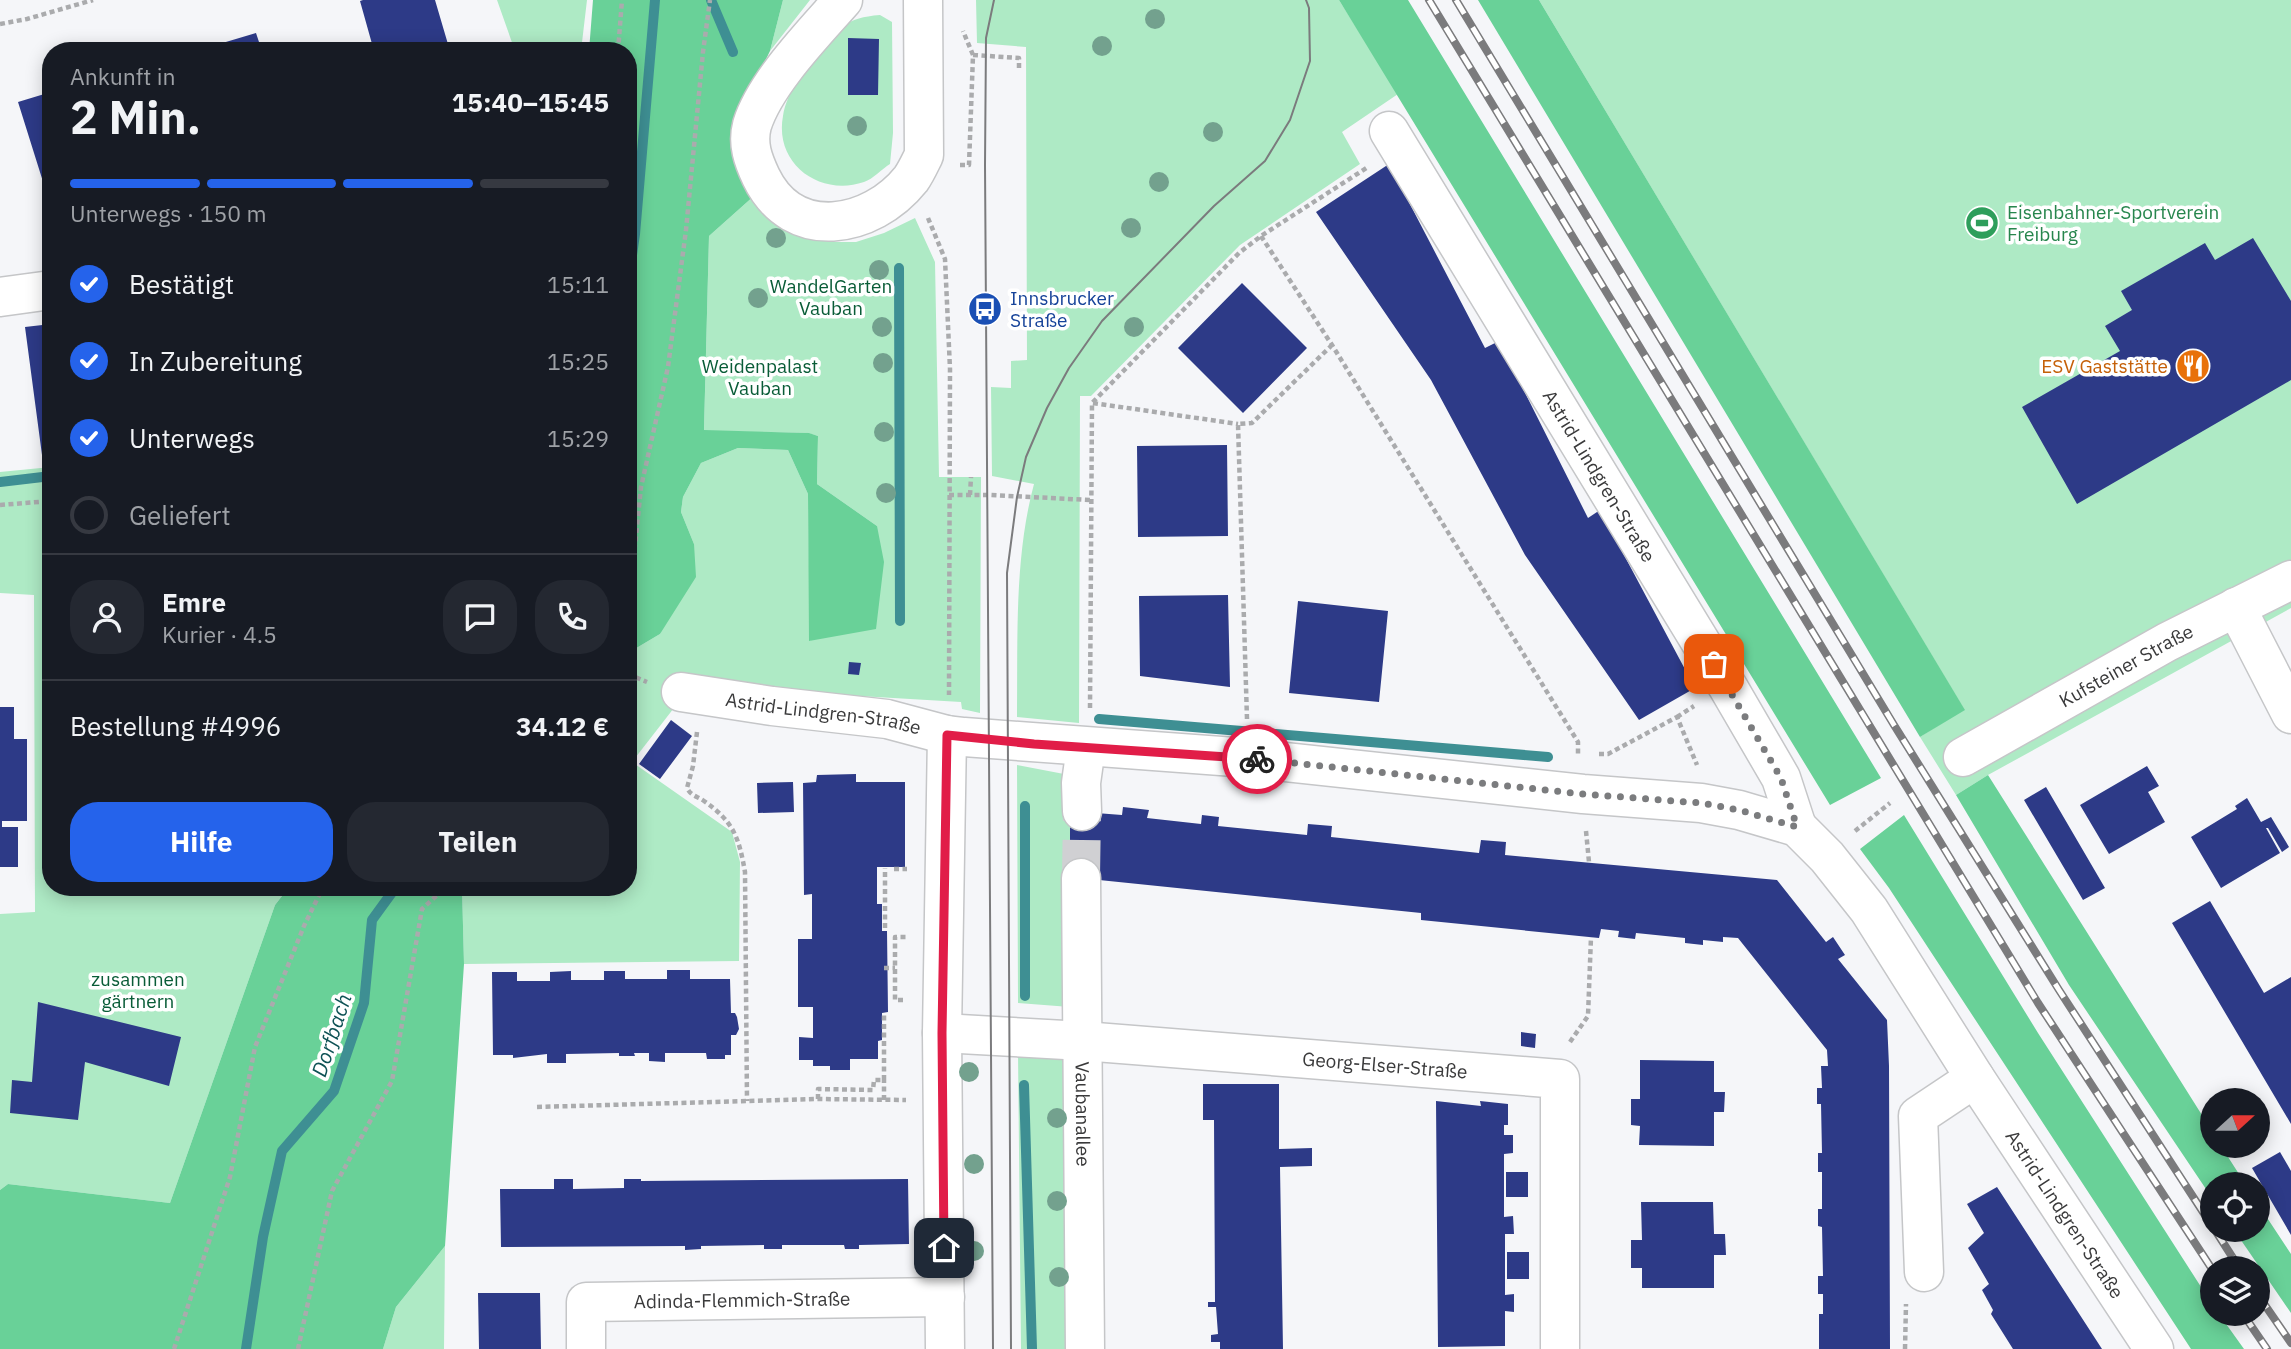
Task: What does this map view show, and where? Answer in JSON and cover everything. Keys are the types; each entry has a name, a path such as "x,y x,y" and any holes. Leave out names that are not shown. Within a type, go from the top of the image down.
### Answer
{"street":[{"path":"843,0 795,56 758,110 751,128 749,144 765,185 780,203 796,215 813,222 830,224 913,198 912,177 925,155 923,0"},
{"name":"Astrid-Lindgren-Straße","path":"1394,140 1728,687 1781,778 1797,827 1827,857 1869,910 1975,1078 2154,1349"},
{"path":"0,296 42,291"},
{"name":"Kufsteiner Straße","path":"1963,757 2167,642 2291,580"},
{"path":"2236,607 2291,714"},
{"name":"Astrid-Lindgren-Straße","path":"681,692 887,719 947,735 1248,758 1583,794 1701,803 1739,810 1797,827"},
{"path":"945,1349 942,1033 947,735"},
{"path":"1082,811 1086,747"},
{"name":"Vaubanallee","path":"1081,878 1085,1349"},
{"name":"Georg-Elser-Straße","path":"942,1033 1083,1041 1560,1079"},
{"path":"1923,1272 1918,1116 1975,1078"},
{"path":"1560,1079 1560,1349"},
{"name":"Adinda-Flemmich-Straße","path":"586,1349 586,1302 945,1297"}],"path":[{"path":"0,24 93,0"},
{"path":"619,42 622,0"},
{"path":"637,526 641,487 668,367 710,0"},
{"path":"973,55 1019,58 1018,68"},
{"path":"1086,747 1090,722 1092,403 1239,253 1394,140"},
{"path":"913,198 945,259 950,369 947,735"},
{"path":"1261,236 1332,345 1578,742 1583,794"},
{"path":"1092,403 1252,424 1332,345"},
{"path":"950,369 958,368"},
{"path":"1238,424 1247,715"},
{"path":"970,495 971,477"},
{"path":"949,495 1090,500"},
{"path":"0,505 42,502"},
{"path":"1578,754 1608,754 1677,717 1702,778 1701,803"},
{"path":"693,766 687,788 690,794 704,801 728,822 740,840 745,872 747,1101"},
{"path":"884,928 885,868"},
{"path":"174,1349 230,1177 256,1047 319,896"},
{"path":"298,1349 332,1191 392,1081 422,909 436,896"},
{"path":"1560,1079 1562,1053 1588,1016 1591,937"},
{"path":"895,942 895,995"},
{"path":"884,968 895,968"},
{"path":"884,1014 884,1100"},
{"path":"818,1099 818,1089 873,1090 874,1080 884,1080"},
{"path":"537,1107 818,1099 942,1100"}],"green space":[{"path":"497,0 587,0 582,42 512,42"},
{"path":"593,0 783,0 770,51 738,116 755,195 709,236 704,430 809,433 818,436 817,484 877,526 884,562 876,629 809,641 808,494 788,450 738,448 701,463 683,497 681,512 694,544 696,577 660,634 637,648 637,42 590,42"},
{"path":"783,0 810,0 770,51"},
{"path":"976,0 1339,0 1398,94 1342,132 1360,164 1240,245 1091,396 1080,396 1079,723 1017,717 1020,570 1034,484 992,476 991,387 1011,388 1011,361 1027,360 1026,47 977,43"},
{"path":"1339,0 1408,0 1881,778 1830,805"},
{"path":"1478,0 1539,0 1965,710 1920,737"},
{"name":"Eisenbahner-Sportverein Freiburg","path":"1539,0 2291,0 2291,608 1956,795 1920,737 1964,709"},
{"path":"880,15 892,22 893,133 890,164 864,182 832,185 804,173 793,162 782,133 785,107 802,74 839,30 859,18"},
{"path":"755,195 802,236 832,242 856,242 884,233 915,218 935,262 939,477 981,477 980,713 962,709 961,702 691,686 637,756 637,648 660,634 694,544 681,512 683,497 701,463 738,448 788,450 808,494 810,641 877,526 817,484 818,436 808,433 704,431 709,236"},
{"name":"zusammen gärtnern","path":"42,468 42,896 282,896 275,905 170,1203 8,1184 0,1190 0,914 35,912 34,595 0,593 0,472"},
{"path":"1017,765 1064,774 1070,811 1070,1007 1018,1003"},
{"path":"637,766 732,832 740,862 739,961 464,964 462,896 637,896"},
{"path":"1988,775 2200,1112 2200,1158 2229,1158 2238,1172 2200,1172 2200,1180 2069,985 1956,795"},
{"path":"1904,815 2038,1033 2200,1285 2200,1326 2228,1326 2244,1349 2191,1349 1889,888 1860,849"},
{"path":"282,896 462,896 464,964 445,1246 396,1307 383,1349 0,1349 0,1190 8,1184 170,1203 275,905"},
{"path":"1018,1052 1067,1058 1068,1349 1021,1349"},
{"path":"2270,1222 2291,1254 2291,1313 2270,1282 2270,1256 2252,1256 2242,1242 2270,1242"},
{"path":"445,1246 444,1349 383,1349 396,1307"}],"building":[{"path":"435,0 447,42 371,42 360,1"},
{"path":"256,33 259,42 226,42"},
{"path":"848,38 879,39 878,95 848,95"},
{"path":"42,95 42,178 18,102"},
{"path":"1389,164 1485,348 1499,341 1588,518 1600,510 1695,688 1639,720 1525,555 1431,380 1316,212"},
{"name":"ESV Gaststätte","path":"2253,238 2291,301 2291,380 2077,504 2022,407 2120,351 2105,326 2132,310 2121,291 2205,243 2215,260"},
{"path":"1242,283 1307,348 1243,413 1178,348"},
{"path":"42,325 42,455 25,327"},
{"path":"1227,445 1228,536 1138,537 1137,446"},
{"path":"1228,595 1230,687 1140,676 1139,596"},
{"path":"1298,601 1388,611 1379,702 1289,693"},
{"path":"849,662 861,663 859,675 848,674"},
{"path":"0,707 14,707 14,739 27,739 27,821 2,821 2,827 18,827 18,867 0,867"},
{"path":"671,720 692,736 660,779 639,764"},
{"path":"2147,766 2159,786 2148,792 2165,822 2109,854 2080,805"},
{"path":"856,774 856,782 905,782 905,867 877,867 877,904 882,904 882,931 887,931 888,1012 882,1013 882,1040 878,1041 878,1059 850,1059 850,1070 830,1070 830,1066 813,1066 813,1060 799,1060 799,1037 813,1038 813,1007 798,1007 798,939 812,939 812,894 804,895 803,783 816,782 817,775"},
{"path":"793,782 794,812 758,813 757,783"},
{"path":"2046,787 2105,888 2083,900 2024,800"},
{"path":"2247,798 2261,822 2271,817 2289,847 2282,852 2266,828 2280,853 2221,888 2191,837 2237,809 2235,806"},
{"path":"1123,807 1149,810 1147,818 1201,824 1202,815 1219,817 1218,826 1307,835 1308,824 1332,826 1331,837 1479,853 1481,840 1506,842 1505,855 1777,880 1826,942 1833,937 1845,955 1838,959 1887,1020 1890,1349 1819,1349 1819,1314 1823,1314 1823,1294 1818,1294 1818,1276 1823,1276 1822,1227 1818,1226 1818,1209 1822,1209 1822,1172 1818,1172 1818,1153 1822,1153 1821,1104 1817,1104 1817,1088 1822,1088 1821,1066 1828,1066 1827,1050 1738,938 1723,937 1723,942 1703,940 1703,945 1685,943 1685,938 1636,933 1635,939 1618,937 1619,931 1601,929 1599,938 1421,920 1421,913 1070,877 1070,811 1122,815"},
{"path":"2210,901 2264,993 2291,977 2291,1124 2270,1088 2172,923"},
{"path":"667,970 690,970 690,979 730,979 731,1013 735,1013 737,1017 739,1029 736,1035 731,1035 731,1055 725,1055 725,1059 707,1059 706,1053 665,1053 665,1062 649,1061 649,1053 634,1053 635,1056 619,1056 619,1053 566,1054 566,1063 547,1063 547,1054 513,1058 513,1055 493,1055 492,972 517,972 517,981 550,981 550,972 571,971 571,980 604,980 604,971 625,971 625,979 667,979"},
{"path":"38,1002 181,1037 169,1086 85,1062 78,1120 10,1113 12,1080 32,1082"},
{"path":"1521,1032 1536,1034 1535,1048 1521,1046"},
{"path":"1640,1060 1714,1061 1714,1092 1725,1092 1724,1112 1714,1112 1714,1146 1639,1145 1640,1126 1631,1125 1631,1099 1640,1099"},
{"path":"1203,1084 1279,1084 1279,1149 1312,1148 1312,1166 1280,1167 1283,1349 1220,1349 1220,1342 1211,1342 1211,1335 1218,1334 1216,1307 1208,1307 1208,1302 1215,1302 1214,1120 1203,1120"},
{"path":"1436,1101 1481,1106 1480,1101 1508,1104 1508,1125 1504,1125 1504,1135 1513,1135 1513,1153 1504,1154 1504,1217 1513,1216 1514,1234 1505,1234 1505,1295 1514,1294 1514,1312 1505,1311 1505,1346 1438,1347"},
{"path":"2280,1152 2291,1171 2291,1235 2270,1199 2270,1172 2254,1172 2252,1168"},
{"path":"1506,1172 1528,1172 1528,1197 1506,1197"},
{"path":"554,1179 573,1179 573,1189 624,1188 624,1179 908,1179 909,1244 859,1245 859,1249 845,1249 844,1245 782,1245 782,1249 764,1249 764,1245 701,1246 701,1249 685,1250 685,1246 501,1247 500,1189 554,1189"},
{"path":"1997,1187 2102,1349 2013,1349 1991,1314 1993,1310 1982,1290 1989,1284 1968,1248 1984,1233 1967,1204"},
{"path":"1641,1202 1713,1202 1714,1234 1725,1234 1726,1255 1714,1255 1714,1288 1642,1288 1642,1268 1631,1268 1631,1240 1642,1240"},
{"path":"1507,1252 1529,1252 1529,1279 1507,1279"},
{"path":"478,1293 540,1293 541,1349 479,1349"}],"waterway":[{"name":"Dorfbach","path":"637,211 655,0"},
{"path":"711,0 733,52"},
{"path":"899,268 900,621"},
{"path":"0,482 42,477"},
{"path":"1099,719 1548,757"},
{"path":"1025,806 1025,996"},
{"name":"Dorfbach","path":"246,1349 263,1237 282,1151 334,1091 364,1003 372,920 389,896"},
{"path":"1024,1085 1032,1349"}],"tunnel":[{"path":"1081,878 1082,811"}],"tram line":[{"path":"993,1349 985,165 986,38 994,0"},
{"path":"1011,1349 1007,573 1017,497 1026,457 1047,408 1069,368 1102,321 1214,206 1265,161 1290,120 1310,61 1309,8 1306,0"}],"railway":[{"path":"1429,0 2038,1003 2203,1256"},
{"path":"1456,0 1894,725 2059,990 2200,1207"},
{"path":"2223,1242 2232,1256"},
{"path":"2270,1312 2291,1343"},
{"path":"2251,1326 2267,1349"}],"way so far":[{"path":"1257,759 1583,794 1701,803 1739,810 1797,827 1781,778 1714,664"}],"place":[{"name":"Eisenbahner-Sportverein Freiburg","path":"1982,223"},
{"name":"Innsbrucker Straße","path":"985,309"},
{"name":"ESV Gaststätte","path":"2193,366"}],"route":[{"path":"944,1248 942,1033 947,735 1034,744 1257,759"}],"park label":[{"name":"WandelGarten Vauban","path":"831,297"},
{"name":"Weidenpalast Vauban","path":"760,377"}]}
